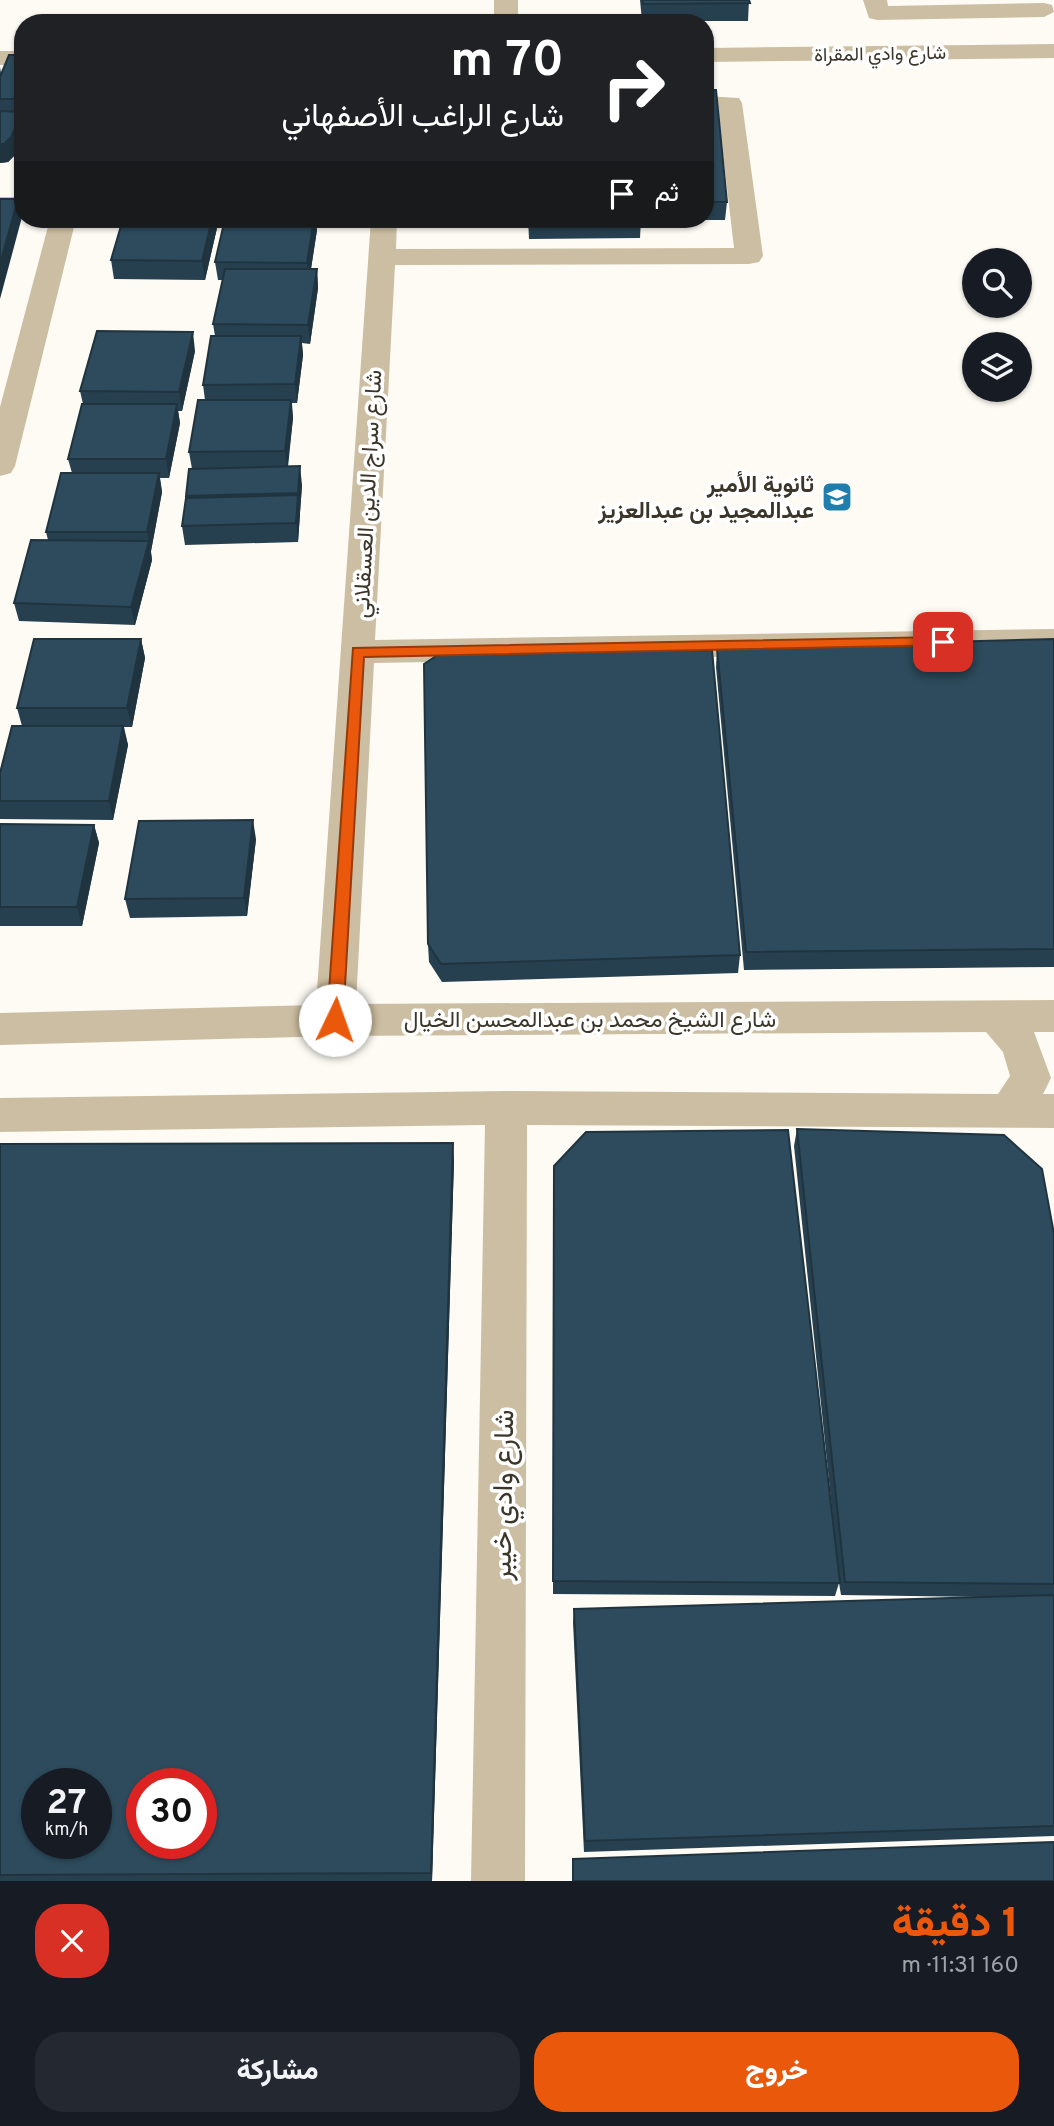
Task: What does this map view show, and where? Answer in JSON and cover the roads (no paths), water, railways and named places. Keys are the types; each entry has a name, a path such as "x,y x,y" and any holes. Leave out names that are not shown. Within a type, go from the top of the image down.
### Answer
{"street":[{"path":"875,0 877,13 1044,10"},
{"name":"شارع وادي المقراة","path":"714,55 1053,54"},
{"path":"382,257 749,256 730,103 714,103"},
{"path":"0,466 61,228"},
{"name":"شارع سراج الدين العسقلاني","path":"335,1020 384,228"},
{"path":"358,652 1054,640"},
{"name":"شارع الشيخ محمد بن عبدالمحسن الخيال","path":"0,1029 335,1020 1054,1016"},
{"path":"996,1017 1014,1032 1025,1052 1031,1078 1010,1110"},
{"path":"0,1115 506,1108 1054,1111"},
{"name":"شارع وادي خيبر","path":"498,1881 506,1108"}],"place":[{"name":"ثانوية الأمير عبدالمجيد بن عبدالعزيز","path":"837,497"}]}
